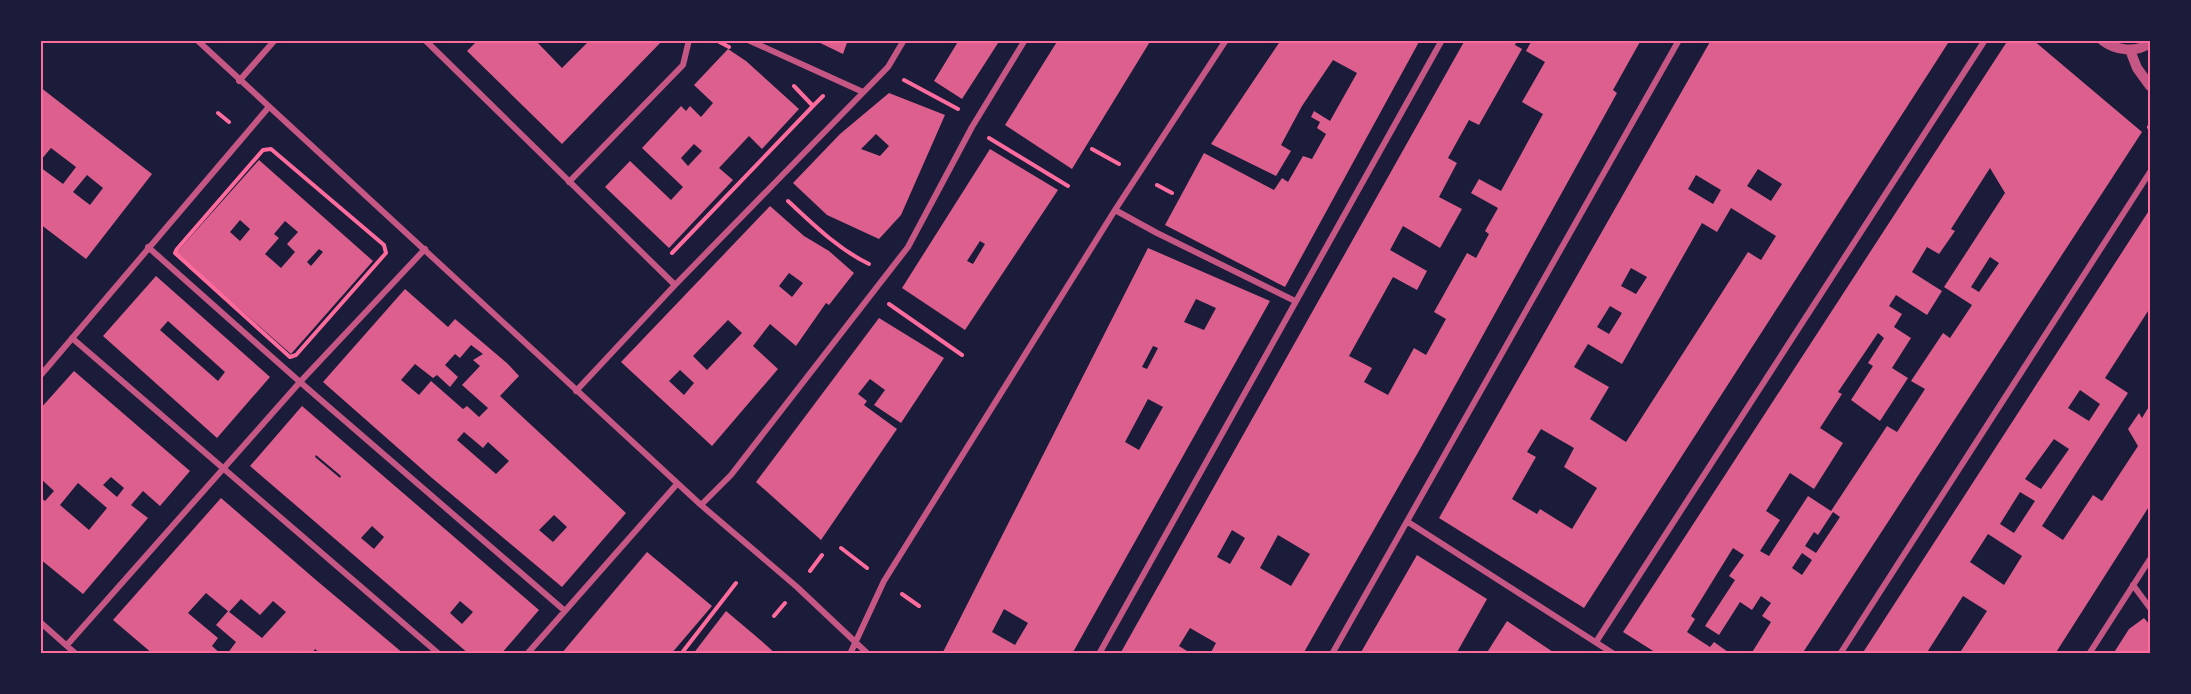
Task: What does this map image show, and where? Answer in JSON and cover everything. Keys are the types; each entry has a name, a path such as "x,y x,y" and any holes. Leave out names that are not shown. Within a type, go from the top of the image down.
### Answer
{"street":[{"path":"197,40 576,391 701,505 797,587 868,654"},
{"path":"239,81 275,40"},
{"path":"425,40 675,285"},
{"path":"569,182 683,65 689,40"},
{"path":"748,40 863,92"},
{"path":"576,391 675,285 892,62 904,40"},
{"path":"701,505 731,475 908,247 972,127 1025,40"},
{"path":"850,654 884,580 1115,210 1226,40"},
{"path":"1099,654 1442,40"},
{"path":"1332,654 1679,40"},
{"path":"1596,642 1985,40"},
{"path":"2102,40 2116,48 2130,50 2151,43"},
{"path":"2130,50 2137,68 2151,86"},
{"path":"40,376 268,108"},
{"path":"1840,654 2151,172"},
{"path":"1115,210 1156,233 1295,300"},
{"path":"148,247 565,611"},
{"path":"67,645 300,382 425,249"},
{"path":"72,338 439,654"},
{"path":"527,654 678,484"},
{"path":"1408,522 1614,654"},
{"path":"2089,654 2151,559"},
{"path":"2133,585 2151,608"},
{"path":"40,622 76,654"}],"path":[{"path":"716,40 737,51"},
{"path":"669,256 813,106 787,78"},
{"path":"903,79 961,111"},
{"path":"986,136 1068,186"},
{"path":"271,149 384,245 386,253 296,356 290,357 176,253 177,249 263,150 271,149"},
{"path":"780,194 856,258 888,274"},
{"path":"885,302 962,355"},
{"path":"681,654 736,583"}],"building":[{"path":"478,40 535,40 562,68 590,40 663,40 562,144 467,51"},
{"path":"814,40 848,40 843,54"},
{"path":"959,40 1000,40 962,99 934,81"},
{"path":"1058,40 1151,40 1072,169 1005,125"},
{"path":"1281,40 1420,40 1285,287 1165,225 1204,153 1274,190 1282,178 1288,182 1303,156 1312,159 1326,134 1317,128 1320,122 1311,117 1314,111 1330,121 1357,73 1333,60 1302,106 1281,145 1291,151 1276,176 1211,144"},
{"path":"1465,40 1517,40 1515,45 1522,49 1479,125 1469,120 1448,158 1457,163 1439,197 1462,209 1440,248 1403,226 1390,250 1427,271 1417,290 1393,277 1349,356 1372,368 1364,382 1388,395 1414,348 1426,355 1446,319 1434,312 1467,253 1476,258 1489,234 1485,231 1498,208 1471,193 1479,179 1501,191 1543,114 1522,102 1545,62 1526,51 1532,40 1641,40 1613,90 1617,93 1420,449 1303,654 1210,654 1216,643 1190,628 1179,646 1192,654 1120,654","holes":["1232,530 1245,538 1230,564 1217,557","1278,535 1310,554 1291,586 1260,568"]},
{"path":"1711,40 1950,40 1584,608 1439,518","holes":["1758,169 1782,184 1771,201 1747,186","1696,175 1721,190 1713,204 1688,189","1731,208 1776,236 1761,260 1748,252 1626,442 1590,419 1609,387 1574,367 1588,344 1622,364 1702,223 1717,232","1631,268 1647,277 1636,294 1621,286","1610,306 1622,313 1609,334 1597,327","1541,429 1574,448 1564,467 1597,488 1572,529 1540,509 1537,514 1512,499 1536,457 1527,452"]},
{"path":"2008,40 2033,40 2142,132 1802,654 1751,654 1771,622 1762,616 1771,603 1761,596 1752,610 1740,602 1719,635 1705,626 1735,580 1729,576 1744,555 1733,548 1691,616 1695,619 1687,632 1710,647 1714,642 1731,654 1658,654 1623,632","holes":["1990,168 2005,193 1944,287 1972,305 1950,338 1943,333 1911,381 1925,389 1897,432 1887,426 1831,511 1808,496 1769,556 1760,551 1780,520 1766,511 1790,473 1814,489 1843,443 1820,428 1842,394 1838,392 1878,333 1884,338 1868,363 1873,366 1851,400 1880,421 1908,378 1892,368 1911,338 1894,327 1902,314 1889,306 1896,295 1927,315 1942,291 1912,272 1927,247 1939,254 1955,231 1951,229","1990,257 1999,263 1979,292 1971,287","1833,512 1840,517 1816,553 1805,546 1814,532 1818,535","1802,553 1812,560 1802,575 1792,568"]},
{"path":"728,49 746,61 799,109 762,149 749,136 719,168 733,180 669,248 605,187 630,161 671,200 683,187 642,148 681,106 686,111 690,106 701,117 713,103 694,85","holes":["694,144 702,151 688,166 681,158"]},
{"path":"40,87 152,174 86,259 40,224 40,167 63,184 76,167 51,148 40,161","holes":["87,175 103,188 90,205 73,192"]},
{"path":"889,93 945,115 901,215 879,239 827,215 793,183 840,134","holes":["876,134 889,146 880,156 861,149"]},
{"path":"990,149 1058,190 965,330 902,288","holes":["980,241 985,244 973,264 967,261"]},
{"path":"259,160 373,261 291,354 176,253","holes":["240,220 250,229 240,241 230,232","285,221 298,232 287,244 295,252 281,268 265,254 279,238 274,234","319,249 323,252 311,266 307,262"]},
{"path":"770,206 804,236 829,251 854,273 829,305 826,303 796,346 770,324 753,346 778,369 712,446 621,362","holes":["789,273 803,283 792,297 779,286","728,320 742,333 707,370 693,356","680,370 694,383 684,395 669,381"]},
{"path":"2150,209 2150,308 2105,378 2128,393 2042,526 2063,540 2093,495 2102,501 2138,446 2128,429 2139,413 2142,418 2150,405 2150,505 2055,654 1959,654 1987,611 1963,596 1926,654 1862,654","holes":["2080,390 2100,404 2089,421 2068,408","2054,439 2069,449 2041,489 2025,479","2020,492 2035,501 2014,533 2000,524","1988,534 2022,556 2004,585 1970,562"]},
{"path":"1148,248 1270,301 1072,654 942,654","holes":["1196,299 1216,308 1204,330 1184,322","1153,346 1158,348 1147,369 1142,367","1148,399 1163,407 1139,450 1125,442","1004,609 1028,623 1015,645 992,632"]},
{"path":"156,276 270,377 217,438 103,336","holes":["168,321 225,372 218,381 160,330"]},
{"path":"405,289 448,327 455,319 508,364 519,376 500,396 626,513 562,587 432,478 323,382","holes":["471,345 483,354 473,360 480,366 462,385 488,408 479,417 467,406 463,409 431,381 419,395 401,380 415,364 433,378 437,375 450,387 458,377 445,365 455,354 460,358","464,432 483,448 488,442 509,461 496,474 457,440","554,515 567,527 553,542 539,530"]},
{"path":"879,318 944,358 901,423 874,405 885,390 870,379 858,394 867,401 864,405 897,429 821,540 756,482"},
{"path":"74,371 190,471 160,506 143,491 131,505 148,518 83,594 40,559 40,497 45,501 54,491 40,478 40,409","holes":["111,477 124,488 117,497 103,485","78,483 107,508 89,530 60,505"]},
{"path":"302,406 539,610 501,654 469,654 250,466","holes":["316,455 341,476 340,478 315,457","372,526 384,537 374,549 361,538","460,601 473,612 462,624 450,613"]},
{"path":"221,498 404,654 321,654 315,649 312,654 227,654 236,642 216,625 228,611 206,593 188,613 218,638 212,646 221,654 153,654 113,620","holes":["241,599 260,615 273,601 286,612 262,638 229,612"]},
{"path":"647,552 712,606 671,654 561,654"},
{"path":"1417,555 1487,599 1456,654 1360,654"},
{"path":"726,611 758,638 776,654 693,654"},
{"path":"2144,618 2150,625 2150,654 2113,654 2129,629"},
{"path":"1507,621 1556,654 1486,654"}]}
